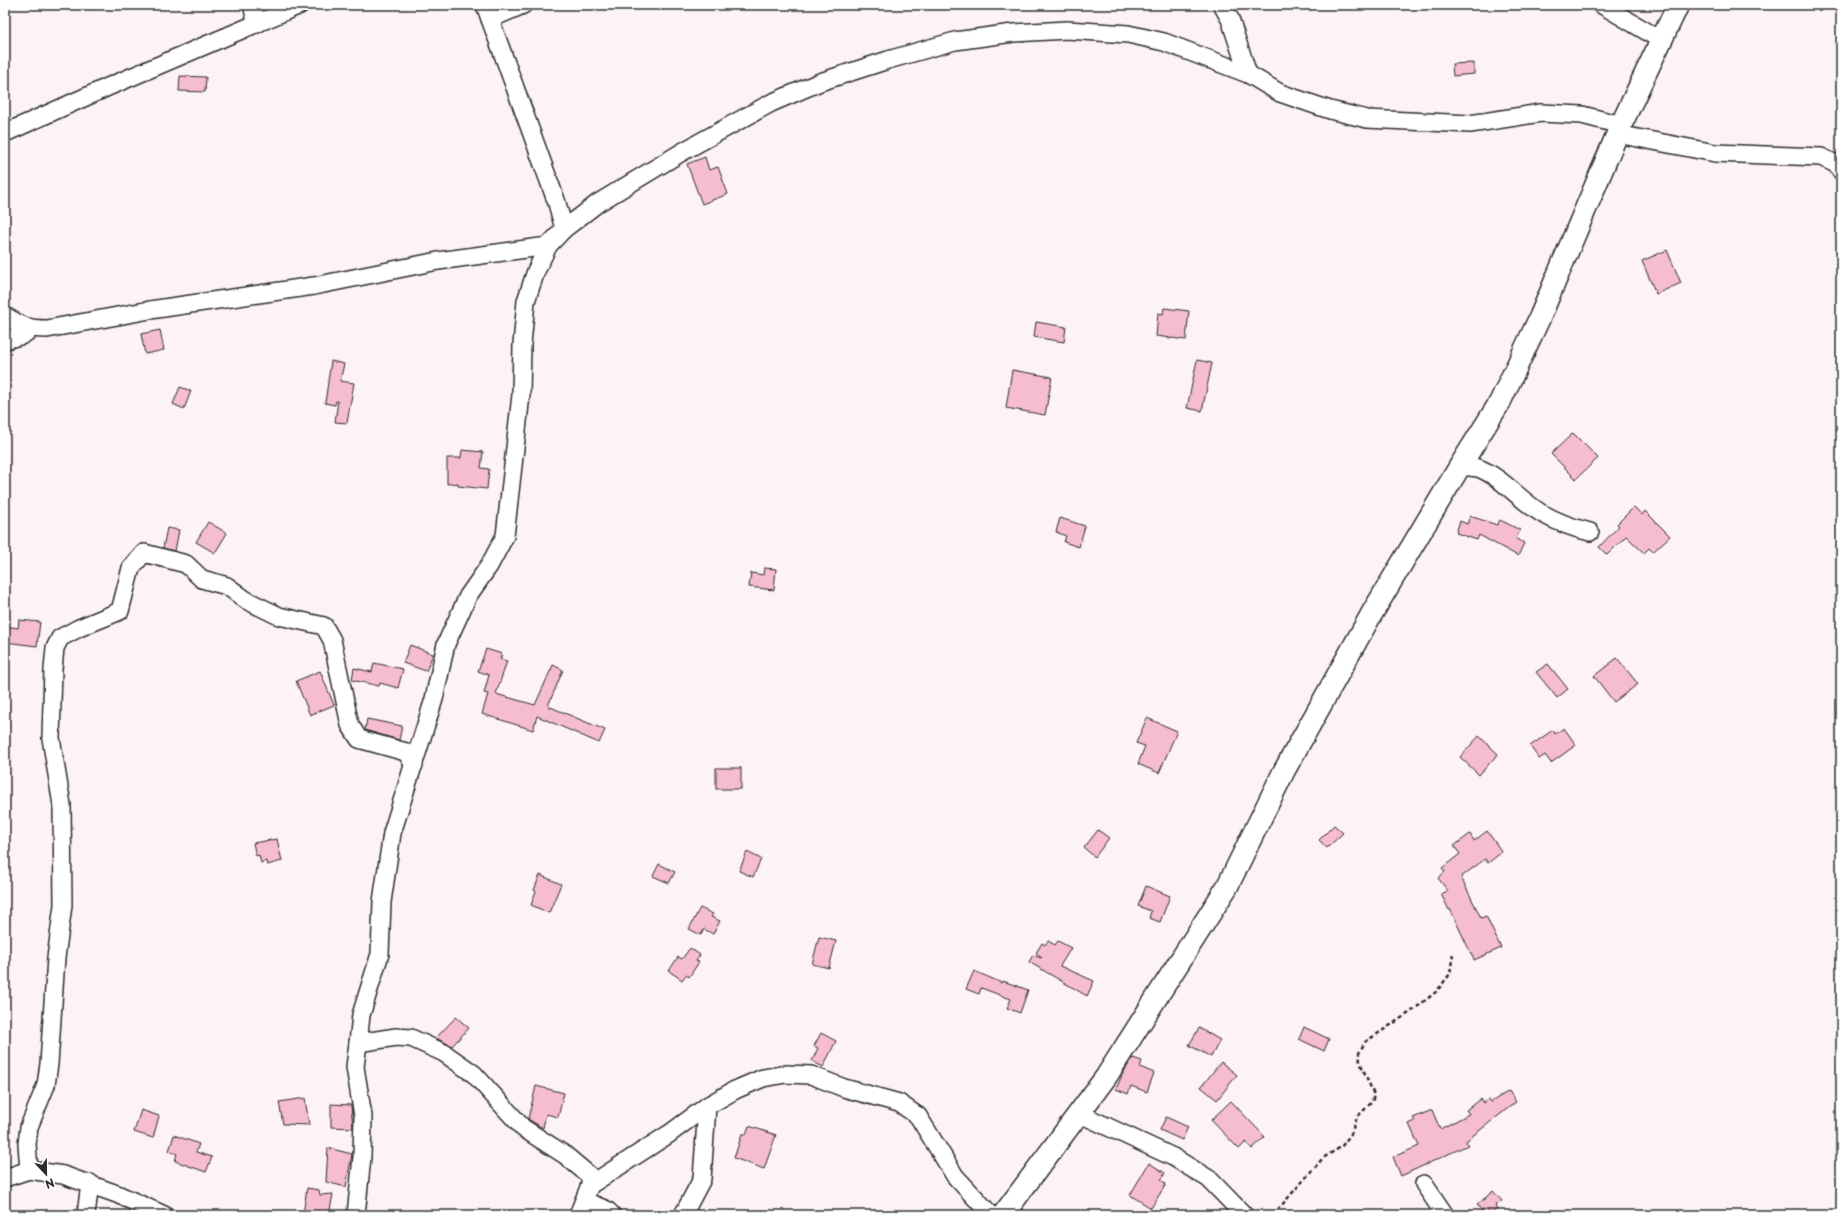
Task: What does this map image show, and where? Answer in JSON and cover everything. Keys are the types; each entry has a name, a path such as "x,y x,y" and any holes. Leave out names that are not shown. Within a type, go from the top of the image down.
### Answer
{"street":[{"path":"252,5 257,24"},
{"path":"5,134 110,86 300,5"},
{"path":"523,5 488,12 557,203 564,229"},
{"path":"1222,5 1230,19 1248,74"},
{"path":"1602,5 1661,40"},
{"path":"1003,1215 1106,1077 1227,887 1291,757 1371,615 1500,402 1540,317 1619,130 1678,5"},
{"path":"356,1215 362,1157 363,1116 355,1067 361,1015 380,954 382,902 392,833 434,699 446,644 468,596 489,566 505,536 521,395 522,344 526,301 536,271 548,246 564,229 598,203 682,152 771,103 820,82 955,41 1013,33 1067,30 1128,34 1164,42 1248,74 1280,93 1330,110 1367,119 1470,124 1540,113 1582,115 1619,130 1715,153 1821,157 1836,164 1841,171"},
{"path":"5,316 31,329 47,328 150,310 252,296 438,262 548,246"},
{"path":"5,340 23,335 31,329"},
{"path":"1460,466 1478,468 1492,476 1516,496 1541,513 1569,527 1590,532"},
{"path":"30,1170 27,1144 28,1132 32,1116 46,1085 49,1064 56,958 63,905 62,806 51,738 53,669 55,648 60,638 78,628 120,611 131,568 144,553 186,564 202,579 227,586 246,600 265,610 279,616 324,626 332,640 350,725 359,739 406,752 414,765"},
{"path":"358,1043 396,1037 411,1038 444,1053 474,1074 523,1128 565,1155 590,1176 590,1185 581,1208 607,1210 612,1215"},
{"path":"590,1185 669,1134 707,1106 735,1090 763,1078 786,1074 811,1076 844,1088 899,1103 918,1116 955,1176 991,1215"},
{"path":"685,1215 684,1213 687,1205 702,1180 707,1106"},
{"path":"1078,1113 1173,1157 1209,1179 1244,1215"},
{"path":"5,1178 30,1170 63,1175 90,1183 164,1215"},
{"path":"86,1215 90,1183"},
{"path":"1424,1184 1445,1215"}],"path":[{"path":"1273,1215 1323,1158 1341,1147 1350,1134 1357,1117 1374,1099 1374,1095 1360,1062 1359,1053 1365,1042 1412,1011 1437,991 1450,974 1453,953"}],"building":[{"path":"1474,63 1474,74 1453,76 1452,64"},
{"path":"180,76 206,77 205,92 179,91"},
{"path":"705,157 709,170 718,167 728,194 702,204 687,164"},
{"path":"1667,250 1681,283 1656,294 1642,261"},
{"path":"1164,308 1189,311 1186,340 1156,336 1158,313 1163,314"},
{"path":"1036,322 1066,327 1064,342 1034,337"},
{"path":"160,330 164,350 145,354 141,334"},
{"path":"1197,360 1212,363 1202,411 1187,408"},
{"path":"331,361 344,364 340,381 354,383 347,423 335,422 338,401 336,401 335,405 325,403"},
{"path":"1012,370 1052,377 1045,415 1006,408"},
{"path":"180,387 191,391 184,409 173,404"},
{"path":"1573,433 1598,458 1576,479 1551,454"},
{"path":"462,450 483,452 481,468 489,469 487,489 458,486 458,483 447,484 447,458 461,458"},
{"path":"1634,507 1642,515 1645,511 1670,536 1653,552 1649,548 1644,553 1626,536 1607,555 1599,547 1619,526 1617,524"},
{"path":"1470,516 1497,525 1500,520 1520,530 1516,538 1524,543 1518,556 1479,535 1477,540 1456,533 1460,521 1467,524"},
{"path":"1060,518 1085,526 1079,547 1064,542 1066,536 1056,532"},
{"path":"208,522 227,533 215,553 196,542"},
{"path":"167,528 179,530 175,551 163,548"},
{"path":"764,568 776,569 774,590 749,587 751,573 763,575"},
{"path":"19,620 40,622 37,646 5,642 5,626 18,628"},
{"path":"410,645 433,654 426,671 403,663"},
{"path":"486,649 502,654 500,659 507,661 496,694 535,705 553,665 563,670 548,706 605,730 599,743 537,716 533,730 482,714 488,694 484,693 489,675 478,671"},
{"path":"1617,658 1638,684 1614,702 1594,676"},
{"path":"374,663 403,669 398,688 380,683 379,686 352,680 354,668 372,672"},
{"path":"1548,664 1568,689 1557,698 1536,672"},
{"path":"320,671 334,705 310,715 296,681"},
{"path":"1147,718 1177,731 1159,773 1138,764 1145,746 1136,743"},
{"path":"367,719 402,726 399,740 365,730"},
{"path":"1564,728 1576,745 1551,763 1545,755 1539,759 1530,746 1553,730 1555,734"},
{"path":"1479,736 1498,754 1479,775 1460,757"},
{"path":"716,768 741,768 741,789 716,789"},
{"path":"1334,825 1343,833 1327,848 1319,840"},
{"path":"1098,830 1109,838 1095,857 1084,848"},
{"path":"1487,831 1502,852 1488,863 1485,859 1461,877 1481,918 1486,916 1501,948 1474,960 1450,909 1449,910 1441,894 1448,891 1438,878 1445,872 1442,868 1460,854 1454,846 1470,834 1474,841"},
{"path":"277,839 282,861 267,865 266,861 261,863 259,855 256,856 253,843"},
{"path":"747,852 761,859 753,877 739,871"},
{"path":"659,864 675,872 669,883 653,876"},
{"path":"540,875 561,884 549,913 531,905 536,891 534,890"},
{"path":"1146,886 1170,896 1160,922 1149,918 1151,911 1138,906"},
{"path":"700,908 713,914 711,917 720,921 713,934 704,929 701,935 689,929"},
{"path":"819,937 836,941 829,968 812,964"},
{"path":"1048,941 1055,945 1058,941 1071,948 1060,966 1094,981 1087,996 1029,962 1033,955 1042,957 1036,953 1042,943 1045,945"},
{"path":"690,948 700,955 696,961 699,962 689,977 686,975 682,980 669,971 678,957 682,959"},
{"path":"974,971 1002,983 1003,981 1028,990 1020,1013 1007,1008 1011,999 981,988 979,994 966,989"},
{"path":"456,1017 469,1028 452,1046 436,1038"},
{"path":"1304,1027 1329,1039 1324,1051 1299,1039"},
{"path":"1199,1028 1220,1040 1211,1057 1189,1045"},
{"path":"821,1033 836,1041 823,1067 812,1061 818,1048 814,1046"},
{"path":"1133,1058 1142,1061 1140,1067 1154,1073 1147,1092 1131,1086 1128,1094 1116,1089 1123,1073"},
{"path":"1221,1062 1237,1075 1217,1100 1201,1087"},
{"path":"536,1086 564,1093 558,1117 546,1114 543,1128 528,1119"},
{"path":"1509,1091 1516,1102 1466,1141 1468,1145 1401,1176 1393,1157 1419,1146 1409,1124 1415,1121 1413,1118 1432,1110 1440,1129 1469,1114 1466,1110 1480,1099 1483,1103 1489,1099 1491,1102"},
{"path":"305,1098 309,1125 283,1124 279,1102"},
{"path":"1231,1101 1265,1137 1252,1149 1246,1142 1239,1149 1211,1120"},
{"path":"331,1104 351,1105 353,1128 331,1127"},
{"path":"141,1110 159,1116 153,1138 134,1132"},
{"path":"1166,1117 1188,1127 1182,1140 1160,1130"},
{"path":"749,1126 776,1135 764,1169 734,1158 742,1134 746,1134"},
{"path":"174,1135 199,1144 196,1152 212,1157 206,1172 175,1161 177,1154 169,1151"},
{"path":"328,1148 352,1154 346,1187 326,1182"},
{"path":"1149,1163 1165,1173 1161,1180 1166,1184 1151,1208 1130,1195"},
{"path":"307,1188 319,1190 320,1195 333,1194 329,1215 303,1214"},
{"path":"1493,1191 1502,1201 1495,1206 1497,1209 1490,1215 1486,1215 1477,1205"}]}
